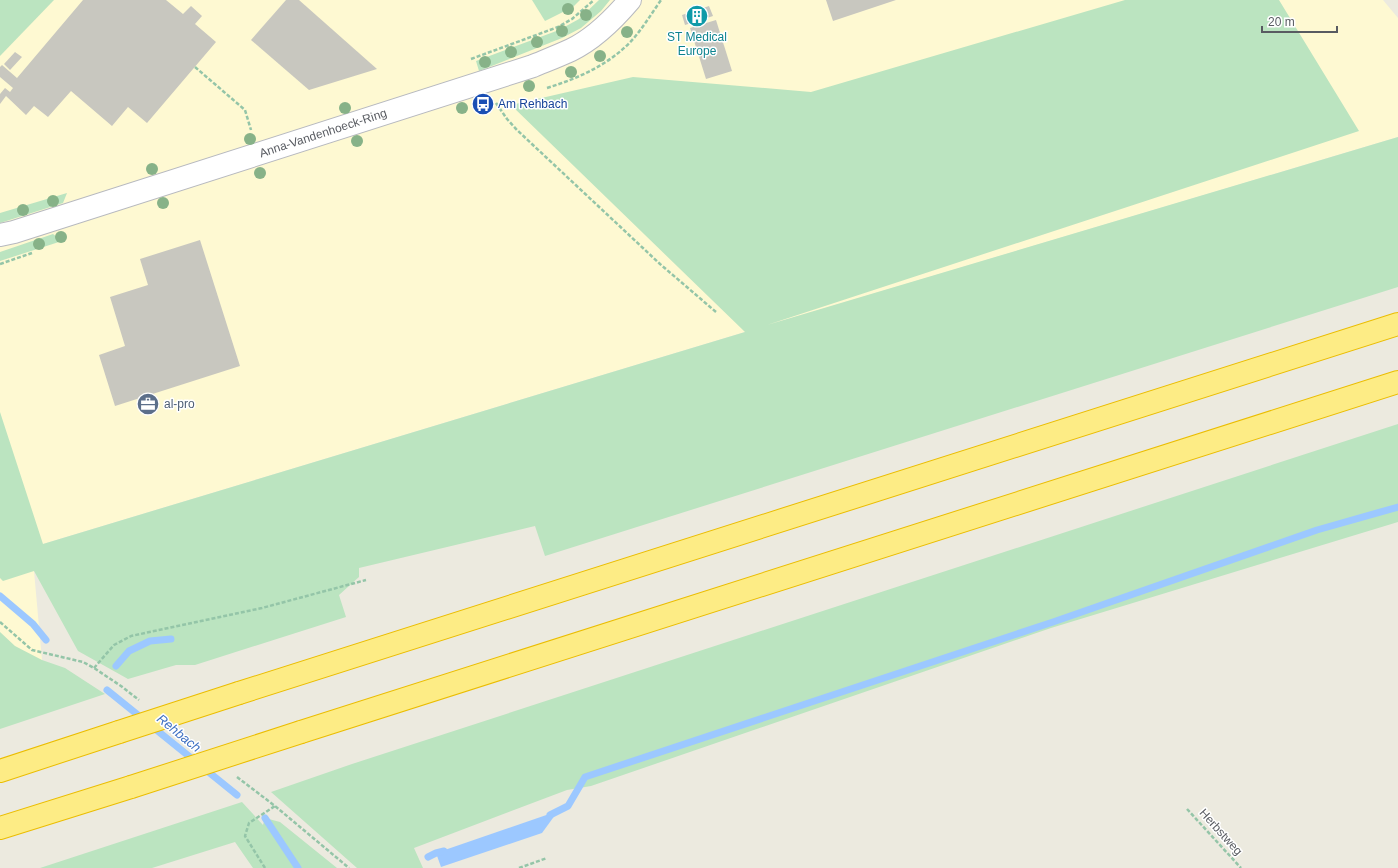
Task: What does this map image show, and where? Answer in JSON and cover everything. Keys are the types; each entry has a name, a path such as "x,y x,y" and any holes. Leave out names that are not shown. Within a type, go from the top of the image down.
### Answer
{"highway":[{"path":"0,771 239,693 1398,324"},
{"path":"0,828 1398,382"}],"street":[{"name":"Anna-Vandenhoeck-Ring","path":"0,235 14,232 533,66 571,50 589,40 613,20 630,0"}],"path":[{"path":"472,58 558,27 572,19 594,0"},
{"path":"195,67 245,110 251,130"},
{"path":"485,81 499,109 507,119 660,264 716,312"},
{"path":"94,668 114,645 131,636 262,608 366,580"},
{"path":"0,622 32,650 83,662 121,686 139,701"},
{"path":"183,735 196,745"},
{"path":"233,774 275,806 348,868"},
{"path":"265,868 244,836 249,823 275,806"},
{"name":"Herbstweg","path":"1187,809 1241,868"},
{"path":"519,868 547,858"}],"shaded area":[{"path":"0,0 1383,0 1398,18 1398,137 43,544 34,571 42,660 0,674"}],"green space":[{"path":"0,0 54,0 0,56"},
{"path":"532,0 580,0 573,7 545,21"},
{"path":"599,0 610,0 601,11 581,28 562,38 479,71 476,61 559,30 579,19"},
{"path":"1125,0 1279,0 1359,131 767,325 1398,137 1398,287 545,556 535,526 359,568 359,577 339,595 346,617 195,665 176,665 128,679 78,651 34,571 3,581 0,578 0,412 43,544 745,332 511,105 633,77 811,92"},
{"path":"67,193 63,203 0,223 0,213"},
{"path":"53,234 62,241 0,261 0,252"},
{"path":"1398,424 1398,522 1051,628 591,786 567,790 414,848 423,868 357,868 271,792 352,764"},
{"path":"0,632 15,646 42,660 65,668 105,694 0,729"},
{"path":"242,802 263,825 265,818 280,822 337,868 253,868 235,842 152,868 40,868"}],"water":[{"path":"558,811 542,833 441,867 436,853"}],"building":[{"path":"83,0 166,0 183,14 191,6 202,16 195,24 216,42 147,123 128,107 112,126 71,91 48,117 34,106 26,115 6,96 0,104 0,94 5,88 10,92 13,88 0,77 0,67 2,65 17,78"},
{"path":"286,0 299,0 377,69 309,90 251,40"},
{"path":"826,0 896,0 833,21"},
{"name":"ST Medical Europe","path":"709,6 713,16 685,25 682,15"},
{"path":"716,20 732,71 706,79 690,28"},
{"path":"15,52 22,57 10,70 4,64"},
{"path":"200,240 240,366 115,406 99,355 125,346 110,297 148,285 140,259"}],"waterway":[{"path":"550,815 568,806 585,777 1053,622 1317,530 1398,507"},
{"name":"Rehbach","path":"0,596 33,624 46,640"},
{"path":"116,666 129,651 150,641 171,639"},
{"name":"Rehbach","path":"107,690 237,795"},
{"name":"Rehbach","path":"265,818 298,868"},
{"path":"428,857 444,851"}],"place":[{"name":"ST Medical Europe","path":"697,16"},
{"name":"Am Rehbach","path":"483,104"},
{"name":"al-pro","path":"148,404"}]}
